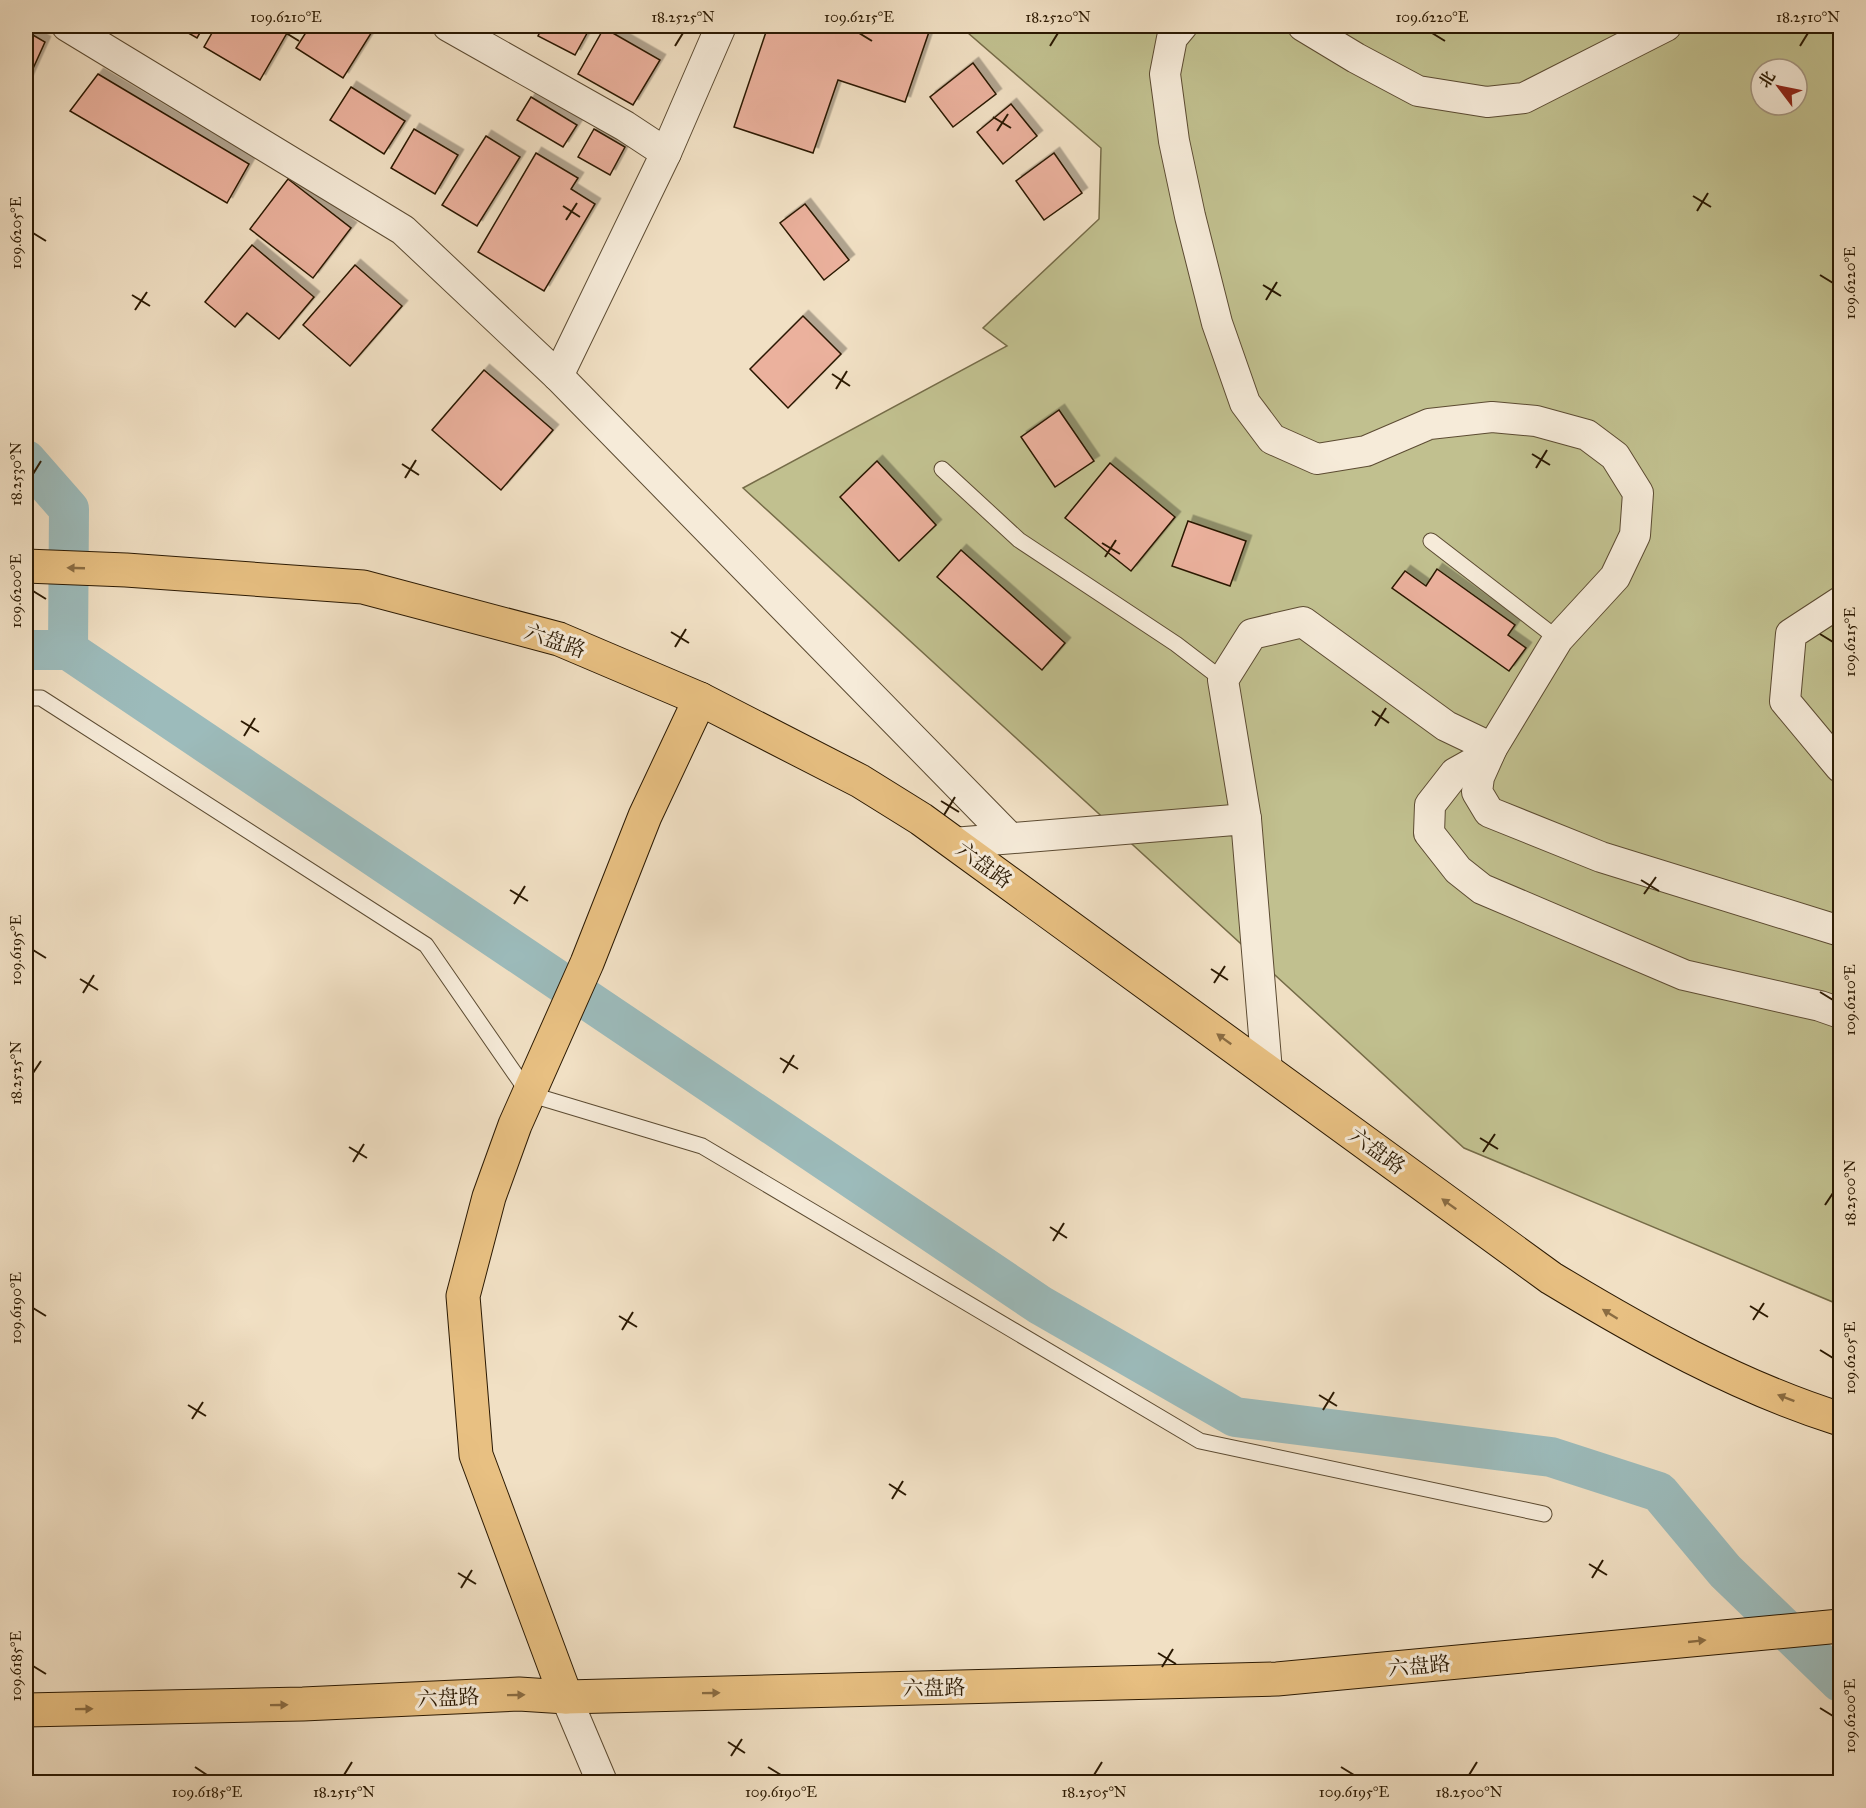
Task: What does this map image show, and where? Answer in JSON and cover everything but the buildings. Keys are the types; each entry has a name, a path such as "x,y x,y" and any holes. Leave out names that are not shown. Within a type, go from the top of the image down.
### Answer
{"main road":[{"name":"六盘路","path":"26,566 126,570 363,587 559,639 700,699 860,781 953,843 1551,1278 1619,1319 1686,1354 1761,1388 1840,1419"},
{"path":"566,1697 476,1455 463,1296 489,1197 529,1094 587,963 645,816 700,699"},
{"name":"六盘路","path":"26,1710 303,1704 519,1694 566,1697 1277,1679 1639,1647 1840,1626"}],"street":[{"path":"67,26 403,230 558,376 1010,838"},
{"path":"448,26 625,126 666,153"},
{"path":"558,376 666,153 721,26"},
{"path":"1182,26 1172,38 1165,74 1174,141 1188,206 1217,323 1245,403 1272,439 1317,459 1366,451 1429,424 1491,417 1536,421 1587,435 1615,456 1638,493 1635,535 1615,578 1558,639 1490,751 1479,777 1478,792 1489,812 1600,857 1840,931"},
{"path":"1303,26 1418,91 1487,102 1524,98 1666,26"},
{"path":"1840,602 1791,634 1785,700 1840,767"},
{"path":"1267,1071 1246,819 1223,680 1252,634 1303,622 1446,726 1490,751"},
{"path":"1490,751 1455,773 1430,805 1429,832 1458,870 1482,889 1684,975 1820,1006 1840,1013"},
{"path":"953,843 1246,819"},
{"path":"566,1697 602,1782"}],"lane":[{"path":"942,469 1019,540 1176,644 1223,680"},
{"path":"1431,542 1558,639"},
{"path":"26,698 41,698 426,945 529,1094 702,1146 1200,1441 1544,1514"}],"shaded area":[{"path":"960,26 1840,26 1840,1305 1464,1148 743,488 1007,346 983,328 1099,219 1101,148"}],"waterway":[{"path":"26,460 69,509 68,650"},
{"path":"26,650 68,650 1040,1305 1235,1417 1551,1457 1659,1492 1725,1571 1840,1682"}]}
